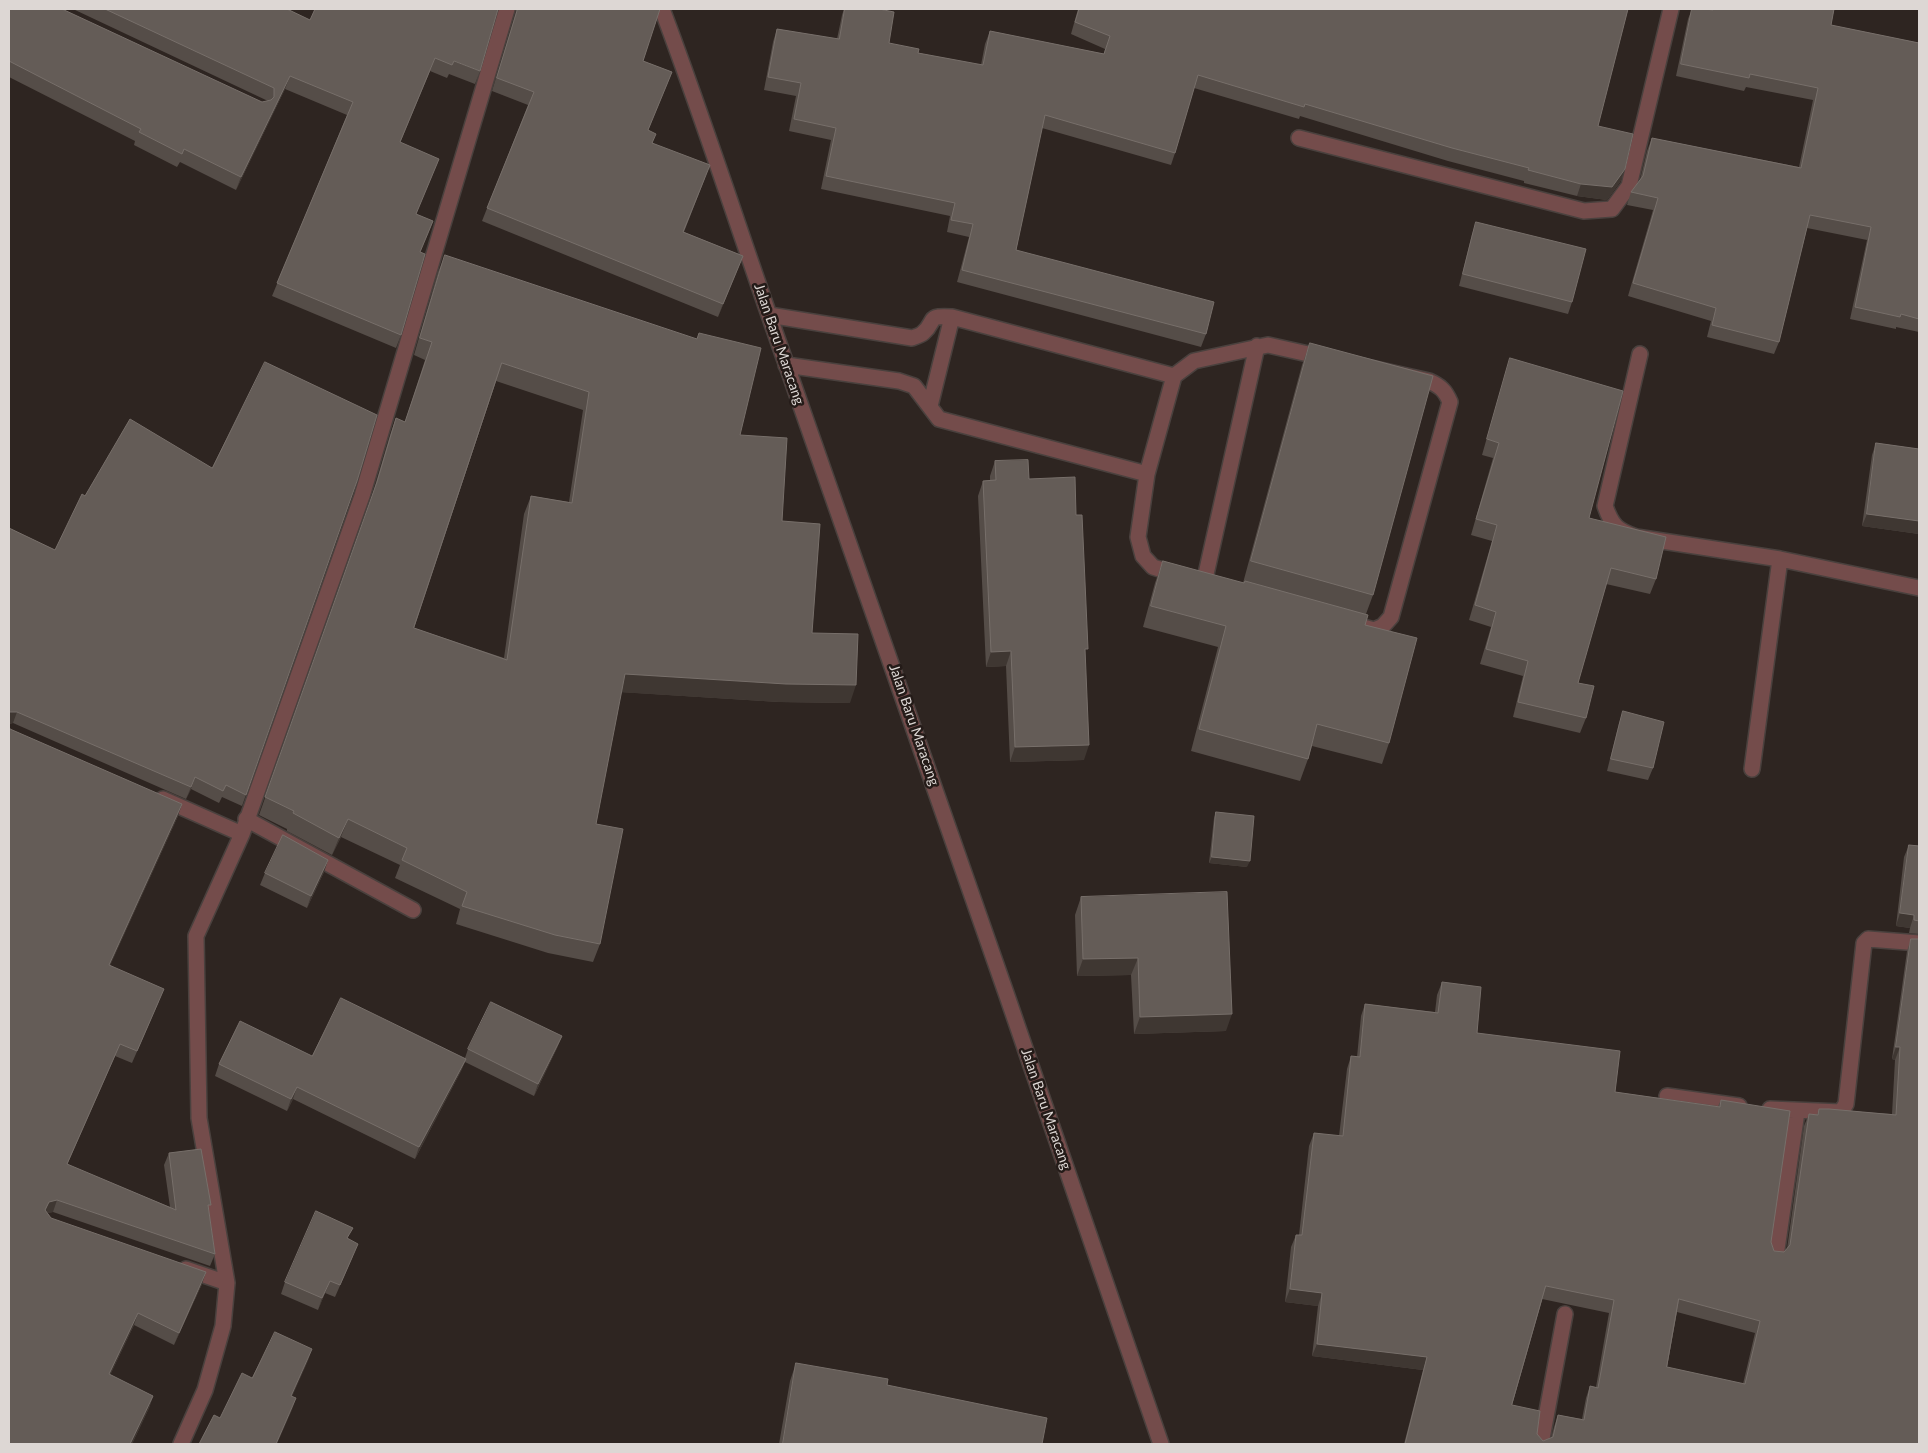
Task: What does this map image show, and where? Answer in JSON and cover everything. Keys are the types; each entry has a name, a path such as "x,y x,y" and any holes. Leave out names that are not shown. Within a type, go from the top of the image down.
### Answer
{"street":[{"path":"181,1444 205,1390 223,1326 227,1283 199,1118 196,936 242,834 362,496 506,9"},
{"name":"Jalan Baru Maracang","path":"662,9 690,82 786,365 886,644 1161,1444"},
{"path":"1299,138 1584,211 1612,209 1629,186 1671,9"},
{"path":"769,315 912,338 924,333 930,321 938,316 952,316 1174,376"},
{"path":"930,406 952,316"},
{"path":"1268,345 1428,381 1439,385 1446,392 1450,402 1391,617 1383,626 1374,630 1365,628 1204,583 1154,567 1143,556 1138,538 1147,474 1174,376 1194,361 1268,345"},
{"path":"1204,583 1257,346"},
{"path":"1640,354 1605,506 1610,520 1620,531 1636,537 1780,559 1919,588"},
{"path":"786,365 914,386 939,419 1147,474"},
{"path":"1752,770 1780,559"},
{"path":"153,795 242,834"},
{"path":"246,819 413,910"},
{"path":"1667,1096 1798,1112 1841,1112 1846,1104 1864,943 1868,939 1919,943"},
{"path":"1776,1256 1798,1112"},
{"path":"171,1264 227,1283"},
{"path":"1541,1444 1565,1314"}],"building":[{"path":"9,9 62,9 262,102 271,100 274,97 274,88 105,9 287,9 310,20 315,9 498,9 480,71 454,61 452,65 435,58 400,142 439,159 416,214 433,221 420,252 425,254 401,335 277,283 353,102 290,76 241,177 184,149 182,154 139,132 141,129 9,61"},
{"path":"518,9 660,9 643,61 672,72 648,130 656,134 652,143 710,165 683,232 743,256 723,304 487,208 534,92 497,78"},
{"path":"845,9 879,9 894,12 889,43 919,49 918,53 983,65 990,31 1104,54 1110,36 1075,22 1079,9 1628,9 1598,126 1633,134 1625,169 1612,187 1581,184 1528,170 1529,168 1452,148 1305,104 1304,107 1198,75 1175,153 1045,115 1016,250 1214,302 1206,334 962,270 973,224 951,220 955,203 826,176 836,128 794,119 801,83 768,77 777,29 839,39"},
{"path":"1692,9 1834,9 1831,25 1919,43 1919,319 1901,314 1900,317 1855,307 1871,227 1810,215 1779,342 1712,325 1716,308 1633,283 1658,198 1631,192 1643,176 1652,138 1801,168 1818,88 1750,74 1749,78 1681,64"},
{"path":"1476,222 1586,249 1572,302 1463,274"},
{"path":"445,255 697,339 699,333 761,348 740,435 787,438 782,521 820,524 812,633 858,634 856,685 786,684 625,674 596,824 623,829 600,944 555,935 462,906 467,892 402,860 407,848 348,819 339,838 293,813 294,811 265,797 377,482 396,418 405,422 432,342 420,338","holes":["502,363 589,392 572,503 531,496 507,660 414,628"]},
{"path":"1310,343 1433,376 1373,595 1251,561"},
{"path":"1510,358 1623,391 1589,518 1666,537 1656,579 1611,568 1578,683 1594,686 1586,718 1518,702 1528,661 1486,649 1496,612 1475,605 1497,525 1476,519 1499,443 1487,439"},
{"path":"265,362 377,415 357,481 246,795 226,785 223,791 195,777 191,787 17,712 9,712 9,528 55,550 82,494 85,496 130,419 212,468"},
{"path":"1876,443 1919,449 1919,521 1867,514"},
{"path":"1028,460 1029,479 1075,477 1076,515 1082,515 1088,649 1085,649 1089,745 1015,747 1011,651 991,652 983,481 996,480 995,461"},
{"path":"1163,561 1244,583 1245,581 1368,615 1365,625 1417,638 1389,743 1317,724 1308,759 1199,729 1226,626 1151,606"},
{"path":"1623,711 1664,722 1653,768 1611,759"},
{"path":"9,727 182,804 109,965 164,989 137,1051 120,1044 67,1164 176,1210 169,1153 201,1149 211,1205 208,1205 215,1254 57,1200 49,1202 45,1210 51,1218 206,1272 179,1333 138,1313 109,1374 153,1396 130,1444 9,1444"},
{"path":"1216,812 1254,816 1250,861 1212,857"},
{"path":"283,835 328,860 311,896 265,873"},
{"path":"1909,845 1919,846 1919,921 1914,920 1914,915 1900,913"},
{"path":"1227,892 1232,1014 1140,1017 1138,958 1083,959 1081,897"},
{"path":"1911,939 1919,939 1919,1444 1405,1444 1427,1357 1317,1344 1322,1293 1290,1289 1296,1235 1302,1235 1314,1133 1343,1136 1351,1056 1360,1057 1365,1004 1438,1013 1442,982 1481,987 1477,1033 1620,1051 1615,1092 1720,1107 1721,1100 1790,1111 1771,1242 1774,1251 1784,1252 1790,1245 1809,1114 1818,1115 1819,1109 1829,1109 1896,1115 1900,1047 1896,1047","holes":["1546,1286 1614,1300 1598,1388 1590,1386 1584,1420 1558,1415 1553,1437 1543,1441 1537,1434 1540,1411 1512,1405","1679,1299 1760,1321 1745,1384 1667,1367"]},
{"path":"341,998 466,1059 419,1147 297,1087 291,1099 219,1064 240,1021 312,1056"},
{"path":"491,1002 562,1036 538,1084 468,1049"},
{"path":"316,1211 353,1228 347,1238 358,1244 340,1285 330,1281 322,1298 285,1282"},
{"path":"275,1332 312,1349 291,1396 296,1398 276,1444 199,1444 214,1415 220,1418 242,1373 252,1378"},
{"path":"796,1363 888,1379 887,1385 1047,1418 1042,1444 783,1444"}]}
